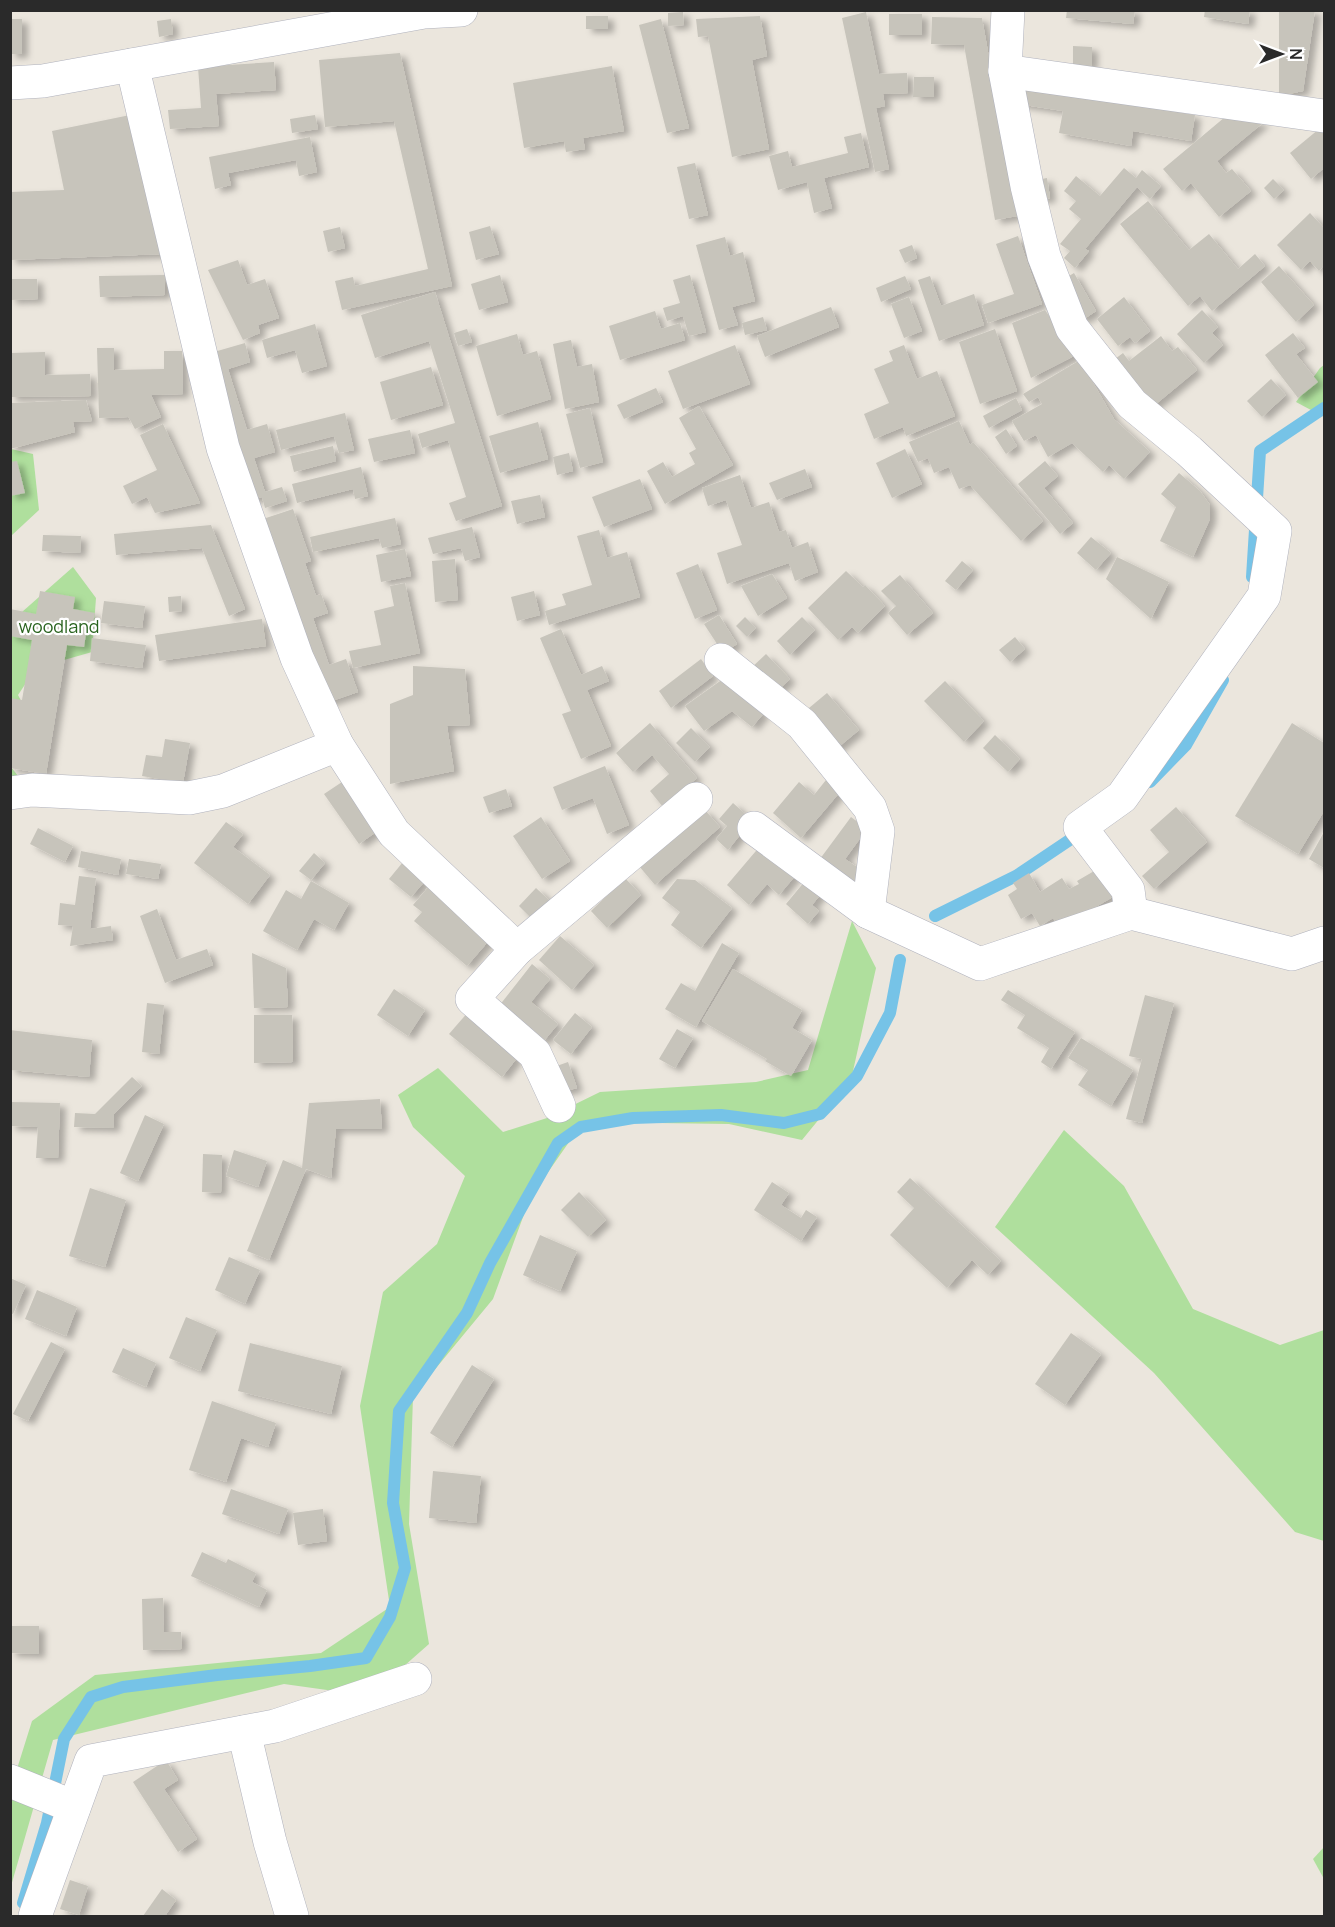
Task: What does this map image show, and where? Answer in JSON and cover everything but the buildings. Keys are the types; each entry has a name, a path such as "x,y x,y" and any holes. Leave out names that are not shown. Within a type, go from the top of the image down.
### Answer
{"street":[{"path":"10,83 43,81 424,12 461,10"},
{"path":"1008,10 1005,71 1027,186 1044,256 1072,328 1132,404 1189,451 1275,531 1264,596 1122,797 1080,827 1128,891 1131,913"},
{"path":"132,65 223,448 297,658 337,745 394,833 517,949"},
{"path":"1005,71 1324,116"},
{"path":"721,660 802,724 870,808 878,831 868,912"},
{"path":"10,793 32,790 189,798 223,791 337,745"},
{"path":"559,1106 535,1054 472,999 517,949 696,799"},
{"path":"754,828 868,912 980,964 1131,913 1292,954 1324,943"},
{"path":"35,1917 91,1761 275,1726 415,1679"},
{"path":"244,1732 270,1842 292,1917"},
{"path":"10,1781 74,1807"}],"green space":[{"path":"1324,365 1324,417 1296,402"},
{"path":"11,449 33,454 39,510 11,536"},
{"name":"woodland","path":"73,567 96,598 92,652 36,668 18,695 40,738 11,767 26,786 11,786 10,615 22,612"},
{"path":"852,921 876,968 851,1080 802,1140 729,1124 583,1122 530,1198 493,1299 413,1396 409,1524 429,1644 370,1696 284,1684 53,1740 11,1886 11,1788 32,1721 95,1675 321,1653 390,1607 360,1406 383,1292 437,1244 465,1176 413,1127 398,1095 438,1068 503,1132 547,1118 600,1092 756,1082 808,1070"},
{"path":"1064,1130 1124,1186 1193,1309 1280,1345 1324,1330 1324,1541 1295,1532 1154,1373 995,1227"},
{"path":"1324,1847 1324,1879 1313,1859"}],"waterway":[{"path":"1252,577 1260,451 1324,408"},
{"path":"1150,782 1186,745 1223,680"},
{"path":"935,916 1016,876 1083,831"},
{"path":"23,1903 47,1823 64,1739 91,1697 123,1687 366,1658 390,1617 405,1568 393,1503 399,1411 467,1313 490,1263 558,1143 581,1127 633,1118 721,1115 784,1123 820,1114 857,1076 890,1013 900,960"}]}
